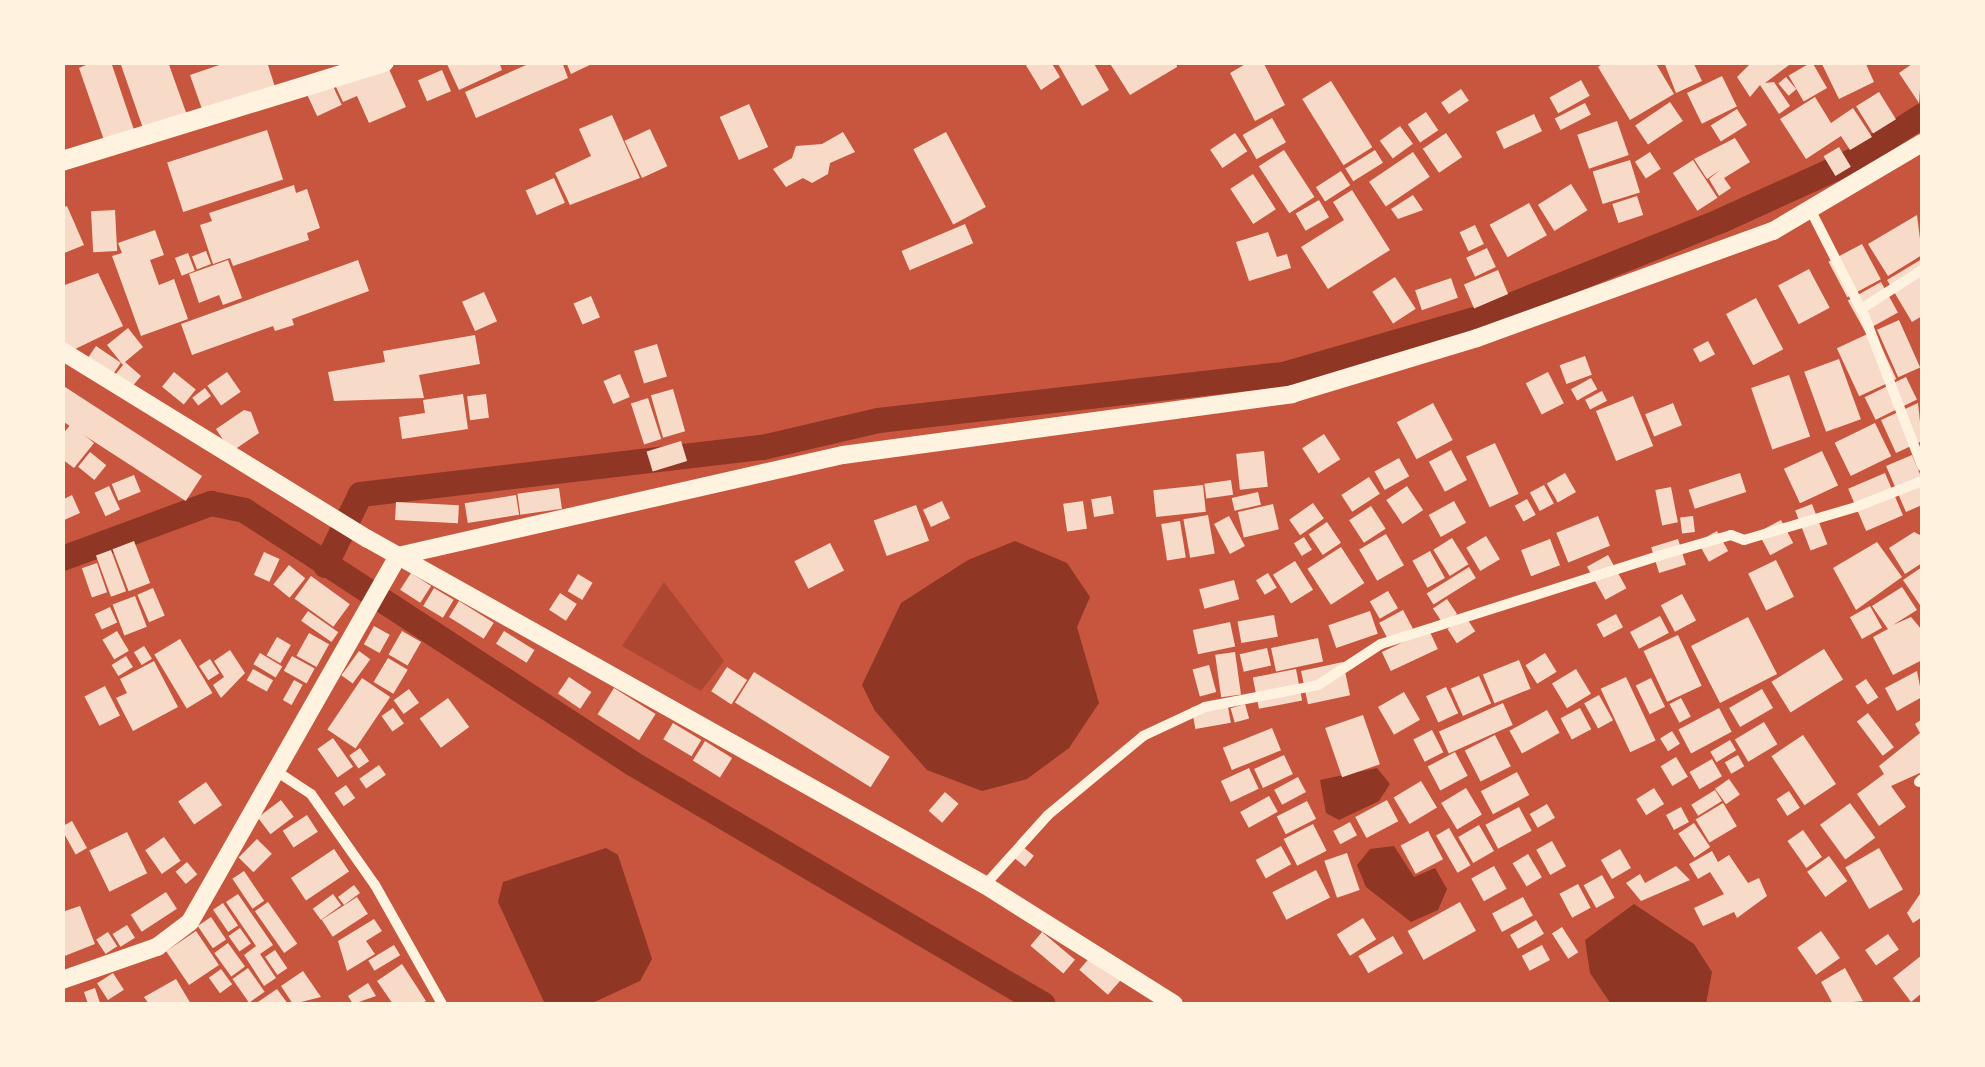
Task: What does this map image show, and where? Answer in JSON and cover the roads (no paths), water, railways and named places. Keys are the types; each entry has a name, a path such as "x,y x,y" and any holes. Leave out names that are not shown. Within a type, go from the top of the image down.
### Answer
{"main road":[{"path":"62,160 384,62"}],"street":[{"path":"62,980 157,947 190,922 398,556 843,455 1292,394 1625,287 1812,214 1922,144"},
{"path":"1812,214 1861,309 1922,466"},
{"path":"1861,309 1922,270"},
{"path":"62,352 358,533 985,885 1174,1004"},
{"path":"985,885 1048,815 1143,736 1205,707 1318,685 1381,644 1658,556 1732,535 1744,540 1856,507 1922,481"},
{"path":"276,770 311,794 375,885 442,1004"}],"waterway":[{"path":"325,565 360,494 762,447 878,420 1283,374 1480,317 1721,220 1853,160 1922,115"},
{"path":"62,558 211,503 244,510 632,763 1043,1004"}]}
